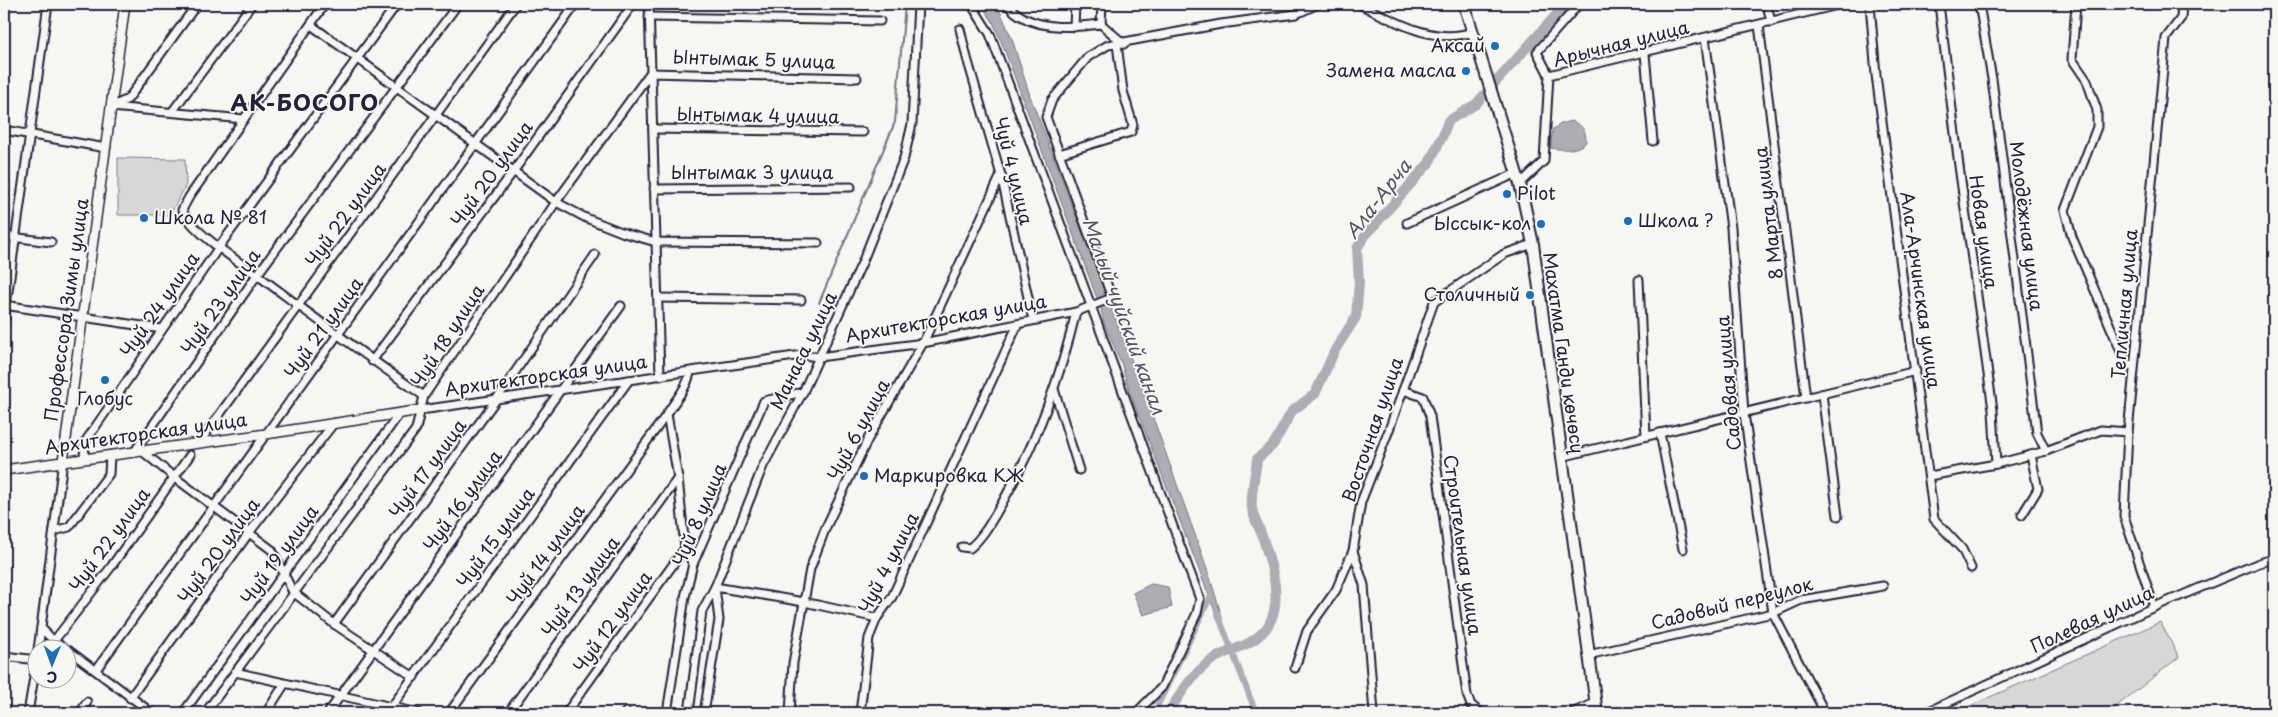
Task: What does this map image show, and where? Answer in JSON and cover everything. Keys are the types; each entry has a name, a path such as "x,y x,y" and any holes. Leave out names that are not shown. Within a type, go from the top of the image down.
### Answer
{"main road":[{"name":"Махатма Ганди көчөсү","path":"1464,4 1520,184 1532,244 1596,708"}],"street":[{"path":"4,320 48,4"},
{"name":"Профессора Зимы улица","path":"40,640 125,4"},
{"path":"111,108 128,98 197,4"},
{"path":"172,112 252,4"},
{"path":"325,4 189,197 182,210 187,219 219,247 372,361 424,396"},
{"name":"Чуй 24 улица","path":"84,458 85,442 162,329 219,247 358,60 397,4"},
{"name":"Чуй 23 улица","path":"139,451 257,275 458,4"},
{"name":"Чуй 22 улица","path":"199,443 516,4"},
{"name":"Чуй 21 улица","path":"96,670 576,4"},
{"name":"Чуй 20 улица","path":"372,361 514,172 633,4"},
{"path":"649,4 660,376"},
{"name":"Манаса улица","path":"688,713 702,612 715,587 763,466 803,392 866,254 904,158 912,124 918,4"},
{"path":"971,4 990,34 1200,599 1197,613 1162,687 1138,711"},
{"path":"1007,4 1017,13 1034,23 1074,27 1101,24"},
{"path":"1017,13 1020,4"},
{"path":"1074,27 1076,4"},
{"path":"1102,4 1101,24 1120,44 1123,91 1133,126 1131,132 1059,154 1046,118 1052,100 1088,57 1108,45 1120,44 1222,24 1296,14 1318,4"},
{"path":"1359,4 1426,34 1460,36 1473,32"},
{"path":"1549,76 1537,52 1579,4"},
{"path":"1767,4 1771,22"},
{"name":"Арычная улица","path":"1520,184 1544,161 1549,76 1645,54 1842,4"},
{"name":"Ала-Арчинская улица","path":"1870,4 1876,75 1934,519 1962,549 1972,568"},
{"name":"Новая улица","path":"1939,4 1958,166 1993,410 1996,464"},
{"name":"Молодёжная улица","path":"1979,4 1992,79 2037,433 2046,451"},
{"path":"2076,4 2072,59 2087,81 2097,110 2097,127 2065,210 2072,237 2126,363 2134,368"},
{"name":"Тепличная улица","path":"2154,607 2124,516 2128,432 2166,38 2181,18 2182,4"},
{"path":"649,18 880,21"},
{"path":"311,25 556,202 601,224 656,242 818,243"},
{"name":"8 Марта улица","path":"1759,25 1806,398"},
{"name":"Чуй 4 улица","path":"960,30 1000,174 1033,320"},
{"name":"Садовая улица","path":"1705,38 1730,228 1744,413 1773,613 1822,707 1823,713"},
{"path":"1645,54 1653,141"},
{"name":"Ынтымак 5 улица","path":"650,73 857,78"},
{"name":"Чуй 18 улица","path":"205,713 293,592 416,429 424,396 556,202 650,73"},
{"path":"111,108 244,118"},
{"name":"Ынтымак 4 улица","path":"653,129 863,132"},
{"path":"4,130 106,148"},
{"name":"Архитекторская улица","path":"4,470 266,434 498,398 802,355 819,357 922,343 1076,312 1112,298 1059,154"},
{"path":"1407,223 1516,173"},
{"name":"Чуй 6 улица","path":"790,713 793,663 810,568 826,527 868,439 922,343 1000,174"},
{"name":"Ынтымак 3 улица","path":"654,188 852,187"},
{"path":"4,236 51,242"},
{"name":"Восточная улица","path":"1374,713 1364,585 1353,551 1361,502 1434,302 1504,254 1532,244"},
{"name":"Чуй 17 улица","path":"334,624 498,398 595,255"},
{"path":"1640,280 1646,436"},
{"path":"658,298 801,300"},
{"path":"5,306 162,329"},
{"name":"Чуй 16 улица","path":"328,713 621,306"},
{"path":"962,547 970,548 981,539 1020,473 1042,423 1068,344 1076,312"},
{"name":"Чуй 4 улица","path":"860,713 869,638 877,618 892,597 1018,324"},
{"path":"1561,457 1916,371"},
{"name":"Чуй 14 улица","path":"449,713 667,414 689,382 690,372"},
{"name":"Чуй 15 улица","path":"389,711 629,380"},
{"path":"1054,388 1079,470"},
{"name":"Строительная улица","path":"1403,390 1423,398 1430,416 1467,695 1471,705 1481,713"},
{"name":"Чуй 8 улица","path":"667,713 692,564 764,402 803,392"},
{"path":"1822,394 1838,516"},
{"name":"Чуй 19 улица","path":"183,713 400,413"},
{"path":"667,414 678,478 685,548 692,564"},
{"name":"Чуй 20 улица","path":"130,698 249,534 334,423"},
{"path":"1929,476 1996,464 2031,455 2102,430 2128,432"},
{"path":"1660,433 1683,549"},
{"path":"139,451 272,550 278,560 283,576 293,592 334,624 414,677"},
{"path":"54,531 69,527 109,474 110,455"},
{"name":"Чуй 22 улица","path":"56,640 111,567 190,455"},
{"path":"2022,515 2038,489 2031,455"},
{"name":"Чуй 13 улица","path":"508,713 678,478"},
{"name":"Чуй 12 улица","path":"566,713 685,548"},
{"path":"1295,668 1307,631 1336,590 1353,551"},
{"name":"Полевая улица","path":"1925,713 2154,607 2259,563 2274,559"},
{"name":"Садовый переулок","path":"1588,654 1773,613 1801,600 1883,586"},
{"path":"715,587 804,602 877,618"},
{"name":"Манаса улица","path":"704,713 719,620 715,587"},
{"path":"42,628 52,640"},
{"path":"4,656 28,655"},
{"path":"78,658 148,712"},
{"path":"234,672 284,685 341,695 389,711 419,713"},
{"path":"266,713 284,685"},
{"name":"Профессора Зимы улица","path":"28,713 32,690"},
{"path":"80,713 87,702"},
{"path":"1572,713 1596,708"}],"shaded area":[{"path":"981,4 994,4 1000,11 1012,39 1030,96 1146,398 1208,571 1222,617 1218,619 1129,390 1122,365 1104,323 1101,309 1005,51 993,22"},
{"path":"1572,121 1583,129 1586,142 1574,148 1550,148 1553,129 1561,124"},
{"path":"118,158 185,159 186,185 170,215 118,215"},
{"path":"1151,584 1168,587 1172,607 1143,615 1133,593"},
{"path":"2160,622 2179,657 2108,713 1966,713 1965,708"}],"waterway":[{"path":"819,303 895,122 905,4"},
{"name":"Ала-Арча","path":"1168,713 1189,682 1202,668 1217,657 1251,642 1269,624 1274,612 1276,599 1273,572 1252,508 1252,491 1257,459 1273,445 1292,411 1315,394 1335,350 1356,317 1359,283 1357,248 1366,235 1429,163 1448,121 1476,104 1566,4"},
{"path":"1154,713 1211,596"},
{"path":"1217,612 1256,713"}],"place":[{"name":"Аксай","path":"1495,46"},
{"name":"Замена масла","path":"1466,71"},
{"name":"Pilot","path":"1507,194"},
{"name":"Школа № 81","path":"144,218"},
{"name":"Школа ?","path":"1628,221"},
{"name":"Ыссык-кол","path":"1541,224"},
{"name":"Столичный","path":"1530,295"},
{"name":"Глобус","path":"105,380"},
{"name":"Маркировка КЖ","path":"864,476"}],"district":[{"name":"АК-БОСОГО","path":"305,103"}],"water label":[{"name":"Малый чуйский канал","path":"1124,316"}]}
